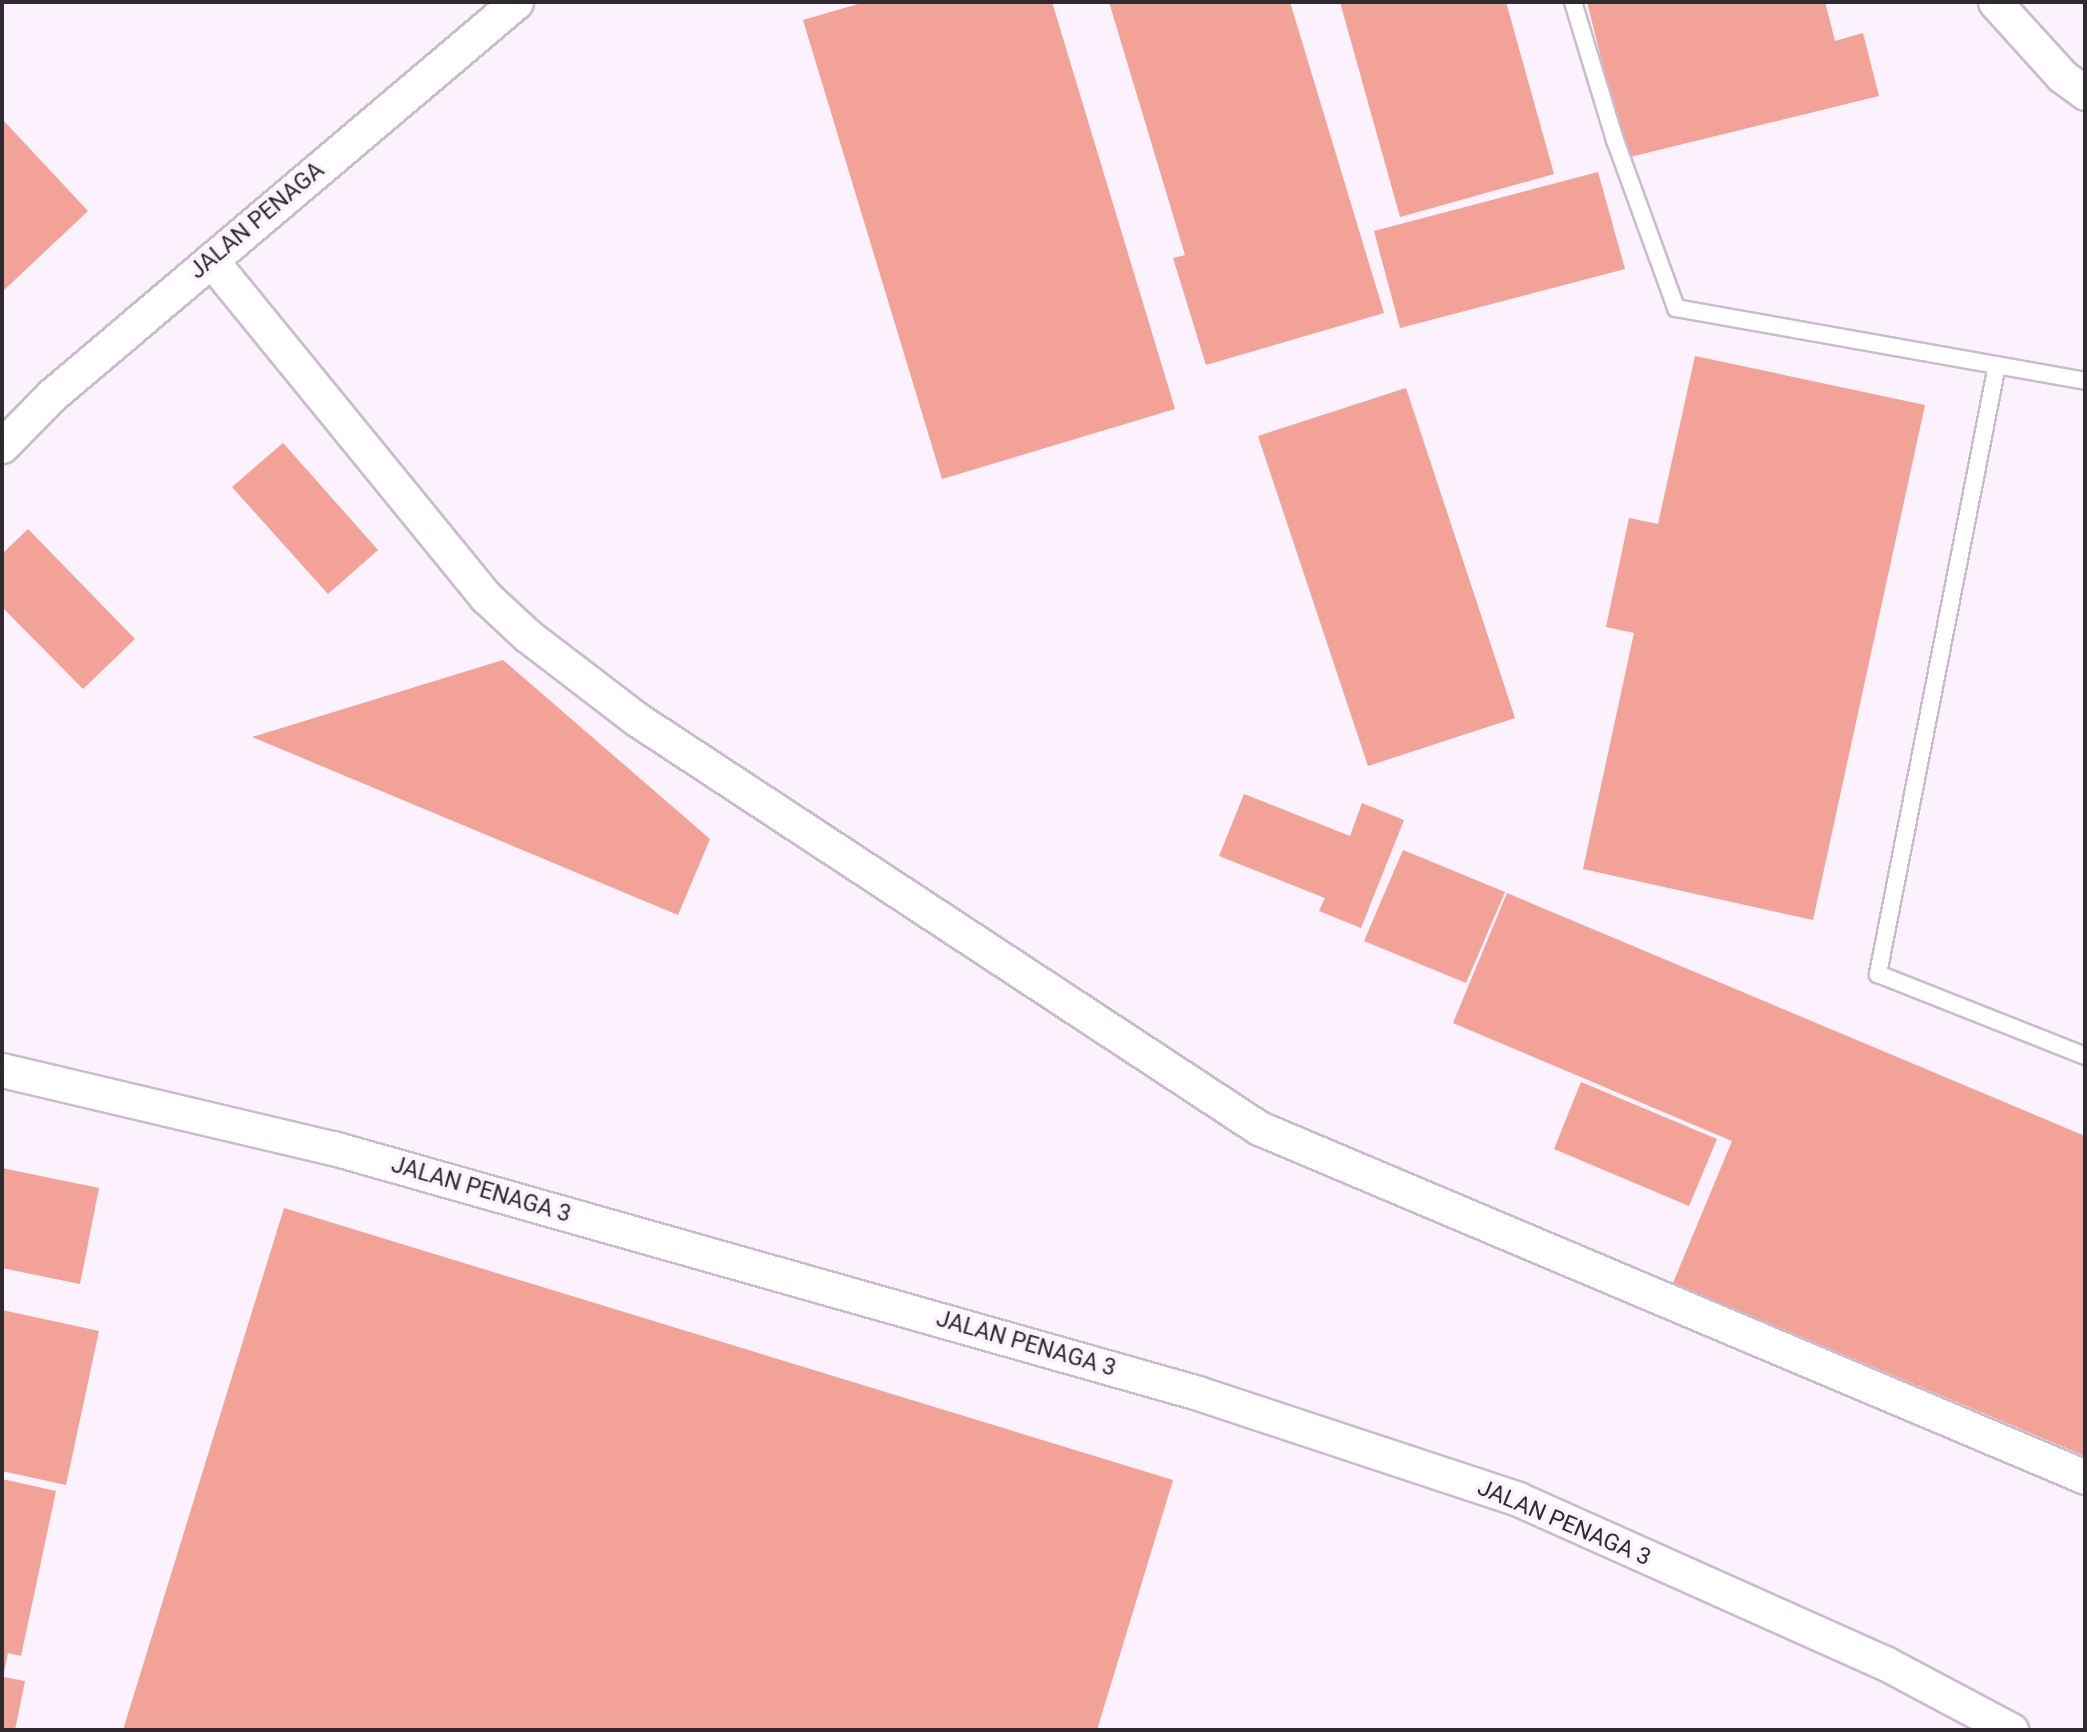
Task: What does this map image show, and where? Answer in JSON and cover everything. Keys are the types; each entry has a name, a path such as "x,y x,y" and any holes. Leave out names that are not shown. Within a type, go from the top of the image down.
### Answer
{"street":[{"name":"JALAN PENAGA","path":"2,446 52,395 516,2"},
{"path":"1995,2 2062,76 2085,93"},
{"path":"211,260 486,597 528,636 638,720 1259,1128 2085,1477"},
{"name":"JALAN PENAGA 3","path":"2,1070 333,1148 1198,1393 1518,1499 1885,1663 2011,1730"}],"lane":[{"path":"1573,2 1615,141 1676,308 2085,381"},
{"path":"1997,365 1878,974 2085,1056"}],"building":[{"path":"865,2 1052,2 1175,409 942,479 803,20"},
{"path":"1109,2 1290,2 1384,313 1206,365 1173,258 1185,255"},
{"path":"1340,2 1506,2 1554,174 1400,217"},
{"path":"1587,2 1825,2 1835,41 1863,33 1879,96 1626,158"},
{"path":"2,119 88,211 2,292"},
{"path":"1598,172 1625,269 1400,328 1374,231"},
{"path":"1695,356 1925,405 1813,920 1583,869 1634,633 1606,627 1629,518 1658,524"},
{"path":"1406,388 1515,718 1368,766 1258,436"},
{"path":"283,443 378,550 328,594 232,487"},
{"path":"28,529 135,639 83,689 2,607 2,554"},
{"path":"503,660 710,839 678,915 252,737"},
{"path":"1244,794 1350,836 1362,803 1404,820 1361,928 1319,911 1325,898 1219,856"},
{"path":"1403,850 1505,892 1466,983 1364,941"},
{"path":"1507,893 2085,1136 2085,1456 1673,1283 1732,1141 1453,1023"},
{"path":"1581,1082 1717,1139 1689,1206 1554,1149"},
{"path":"2,1168 99,1188 80,1284 2,1268"},
{"path":"284,1208 1173,1480 1097,1730 123,1730"},
{"path":"2,1310 99,1331 66,1485 2,1471"},
{"path":"2,1479 56,1491 21,1656 8,1653 3,1677 25,1681 15,1730 2,1730"}]}
